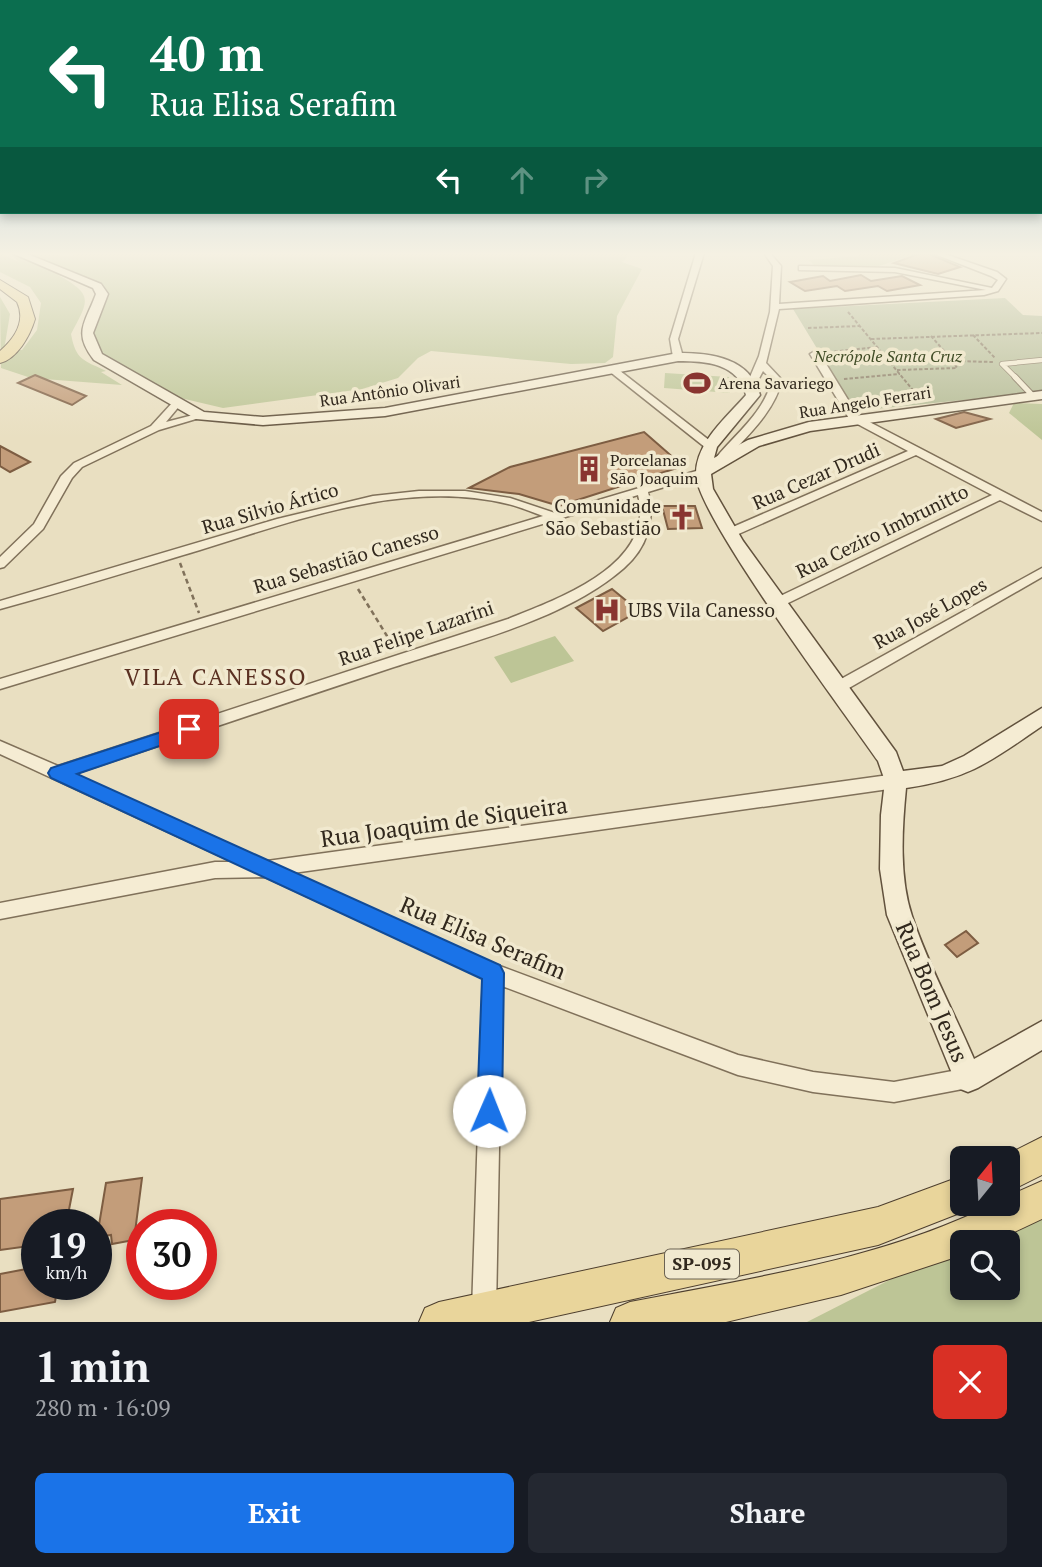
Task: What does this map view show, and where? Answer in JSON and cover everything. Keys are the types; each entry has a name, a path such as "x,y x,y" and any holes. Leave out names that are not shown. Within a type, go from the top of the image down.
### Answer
{"main road":[{"path":"0,351 17,325 17,315"},
{"path":"0,359 23,335 27,315"},
{"path":"1020,1167 1042,1155"},
{"name":"SP-095","path":"439,1322 878,1226 950,1199"},
{"name":"SP-095","path":"629,1322 753,1296 896,1260 998,1222 1042,1199"}],"street":[{"name":"Rua Antônio Olivari","path":"93,315 85,334 87,345 98,357 201,416 263,421 385,412 678,356 708,358 738,369 752,384"},
{"path":"678,356 674,339 681,315"},
{"path":"773,315 762,363 752,384 753,395 710,446 703,472 710,502 888,758 896,781 944,774 972,762 1042,716"},
{"path":"819,354 855,418 1042,517"},
{"path":"738,369 762,363"},
{"path":"720,459 773,396 776,380 762,363"},
{"path":"612,369 710,446"},
{"name":"Rua Angelo Ferrari","path":"703,472 720,459 766,436 855,418 1038,395"},
{"path":"155,428 176,404"},
{"path":"0,564 39,526 67,476 78,465 155,428 201,416"},
{"name":"Rua Cezar Drudi","path":"730,533 916,451"},
{"name":"Rua Sebastião Canesso","path":"0,684 703,472"},
{"name":"Rua Felipe Lazarini","path":"57,773 481,632 593,585 621,564 646,526 648,508 642,490"},
{"name":"Rua Ceziro Imbrunitto","path":"779,602 1001,495"},
{"name":"Rua Silvio Ártico","path":"0,605 343,505 383,498 466,497 524,504 554,516"},
{"name":"Rua José Lopes","path":"837,688 1042,572"},
{"name":"Rua Elisa Serafim","path":"0,747 493,973 738,1065 813,1082 894,1092 968,1078"},
{"name":"Rua Joaquim de Siqueira","path":"0,911 215,870 267,869 896,781"},
{"name":"Rua Bom Jesus","path":"896,781 892,815 892,869 899,915 968,1078"},
{"path":"484,1312 493,973"},
{"path":"968,1078 1042,1035"}],"lane":[{"path":"1038,395 1002,364 1009,360 1042,359"}],"path":[{"path":"850,315 930,410"},
{"path":"808,328 860,326"},
{"path":"871,340 1042,332"},
{"path":"953,361 998,362 972,334"},
{"path":"897,370 957,368 931,336"},
{"path":"819,354 878,347"},
{"path":"840,379 900,374"},
{"path":"176,553 203,622"},
{"path":"351,578 401,659"}],"green space":[{"path":"0,315 10,315 4,350 22,350 37,330 39,315 81,315 71,334 75,350 87,362 106,371 101,372 122,385 31,378 1,368"},
{"path":"92,315 618,315 613,357 605,363 571,364 431,351 418,358 398,378 362,389 223,408 172,396 101,357 84,339"},
{"name":"Necrópole Santa Cruz","path":"796,315 1042,316 1042,392 855,411"},
{"name":"Arena Savariego","path":"665,373 729,377 730,393 664,388"},
{"path":"1014,403 1042,404 1042,440 1009,413"},
{"path":"555,636 574,661 511,683 494,657"},
{"path":"1042,1203 1042,1322 807,1322 950,1249 950,1300 1020,1300 1020,1230 988,1230"}],"building":[{"path":"35,375 86,396 72,405 18,383"},
{"path":"964,412 990,419 956,428 936,419"},
{"name":"Porcelanas São Joaquim","path":"644,432 683,466 559,506 519,494 469,488 510,467"},
{"path":"0,446 30,462 10,472 0,466"},
{"name":"Comunidade São Sebastião","path":"662,506 695,506 702,528 668,529"},
{"name":"UBS Vila Canesso","path":"612,589 639,611 603,631 576,608"},
{"path":"966,931 978,943 957,957 945,945"},
{"path":"142,1178 138,1209 126,1209 126,1241 112,1244 112,1209 102,1209 106,1183"},
{"path":"73,1189 69,1209 21,1209 21,1247 0,1250 0,1199"},
{"path":"21,1270 21,1300 55,1302 0,1312 0,1274"}],"place":[{"name":"Arena Savariego","path":"697,383"},
{"name":"Porcelanas São Joaquim","path":"589,469"},
{"name":"Comunidade São Sebastião","path":"682,517"},
{"name":"UBS Vila Canesso","path":"607,610"}],"district":[{"name":"VILA CANESSO","path":"216,677"}],"route":[{"path":"189,729 57,773 493,973 489,1111"}]}
